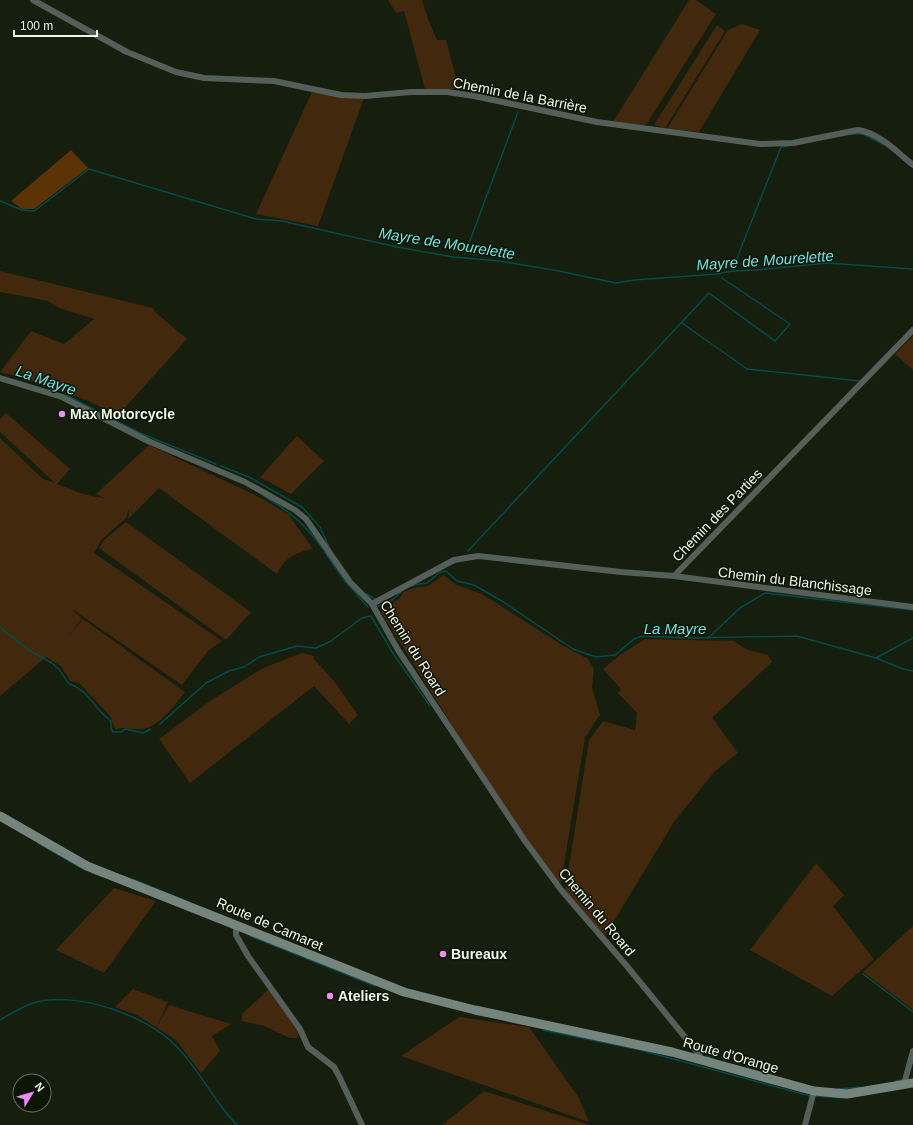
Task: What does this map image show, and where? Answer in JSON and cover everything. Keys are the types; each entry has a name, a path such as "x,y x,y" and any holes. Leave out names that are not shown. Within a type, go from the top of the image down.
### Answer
{"main road":[{"name":"Route de Camaret","path":"0,816 88,866 404,992 542,1025"},
{"name":"Route d'Orange","path":"542,1025 702,1060 756,1077 814,1092 848,1094 909,1083"}],"street":[{"name":"Chemin de la Barrière","path":"33,0 127,52 176,72 204,78 274,81 341,95 365,96 411,92 447,92 474,96 597,122 760,144 793,143 858,130 864,131 882,141 913,165"},
{"name":"Chemin des Parties","path":"372,604 454,560 470,556 532,561 620,572 674,576 913,330"},
{"name":"Chemin du Roard","path":"0,378 62,397 148,441 245,482 295,510 306,518 350,582 372,604 398,650 525,841 562,891 626,965 698,1053 702,1060"},
{"name":"Chemin du Blanchissage","path":"674,576 913,607"},
{"path":"236,925 236,935 248,956 300,1029 308,1047 334,1067 362,1125"},
{"path":"909,1083 913,1051"},
{"path":"805,1125 814,1092"}],"shaded area":[{"path":"388,0 422,0 437,40 446,40 459,89 425,89 404,11 396,13"},
{"path":"689,0 696,0 716,14 648,122 643,126 613,122"},
{"path":"742,24 760,30 699,132 667,129 728,30"},
{"path":"717,25 725,31 665,128 654,125"},
{"path":"312,92 364,98 318,226 256,214"},
{"path":"71,150 88,168 34,209 22,209 11,201"},
{"path":"0,271 153,308 155,312 187,339 117,415 60,390 31,380 0,372 31,331 64,344 94,319 59,308 48,301 0,292"},
{"path":"913,336 913,370 895,354"},
{"path":"6,413 70,469 57,484 83,494 106,499 96,494 149,445 259,497 288,514 313,549 301,552 291,557 283,564 277,574 159,488 128,519 129,509 126,518 102,539 94,553 222,641 208,651 182,685 72,609 82,619 66,639 83,619 185,692 162,719 150,727 143,729 115,729 110,716 79,683 70,681 61,666 46,657 0,696 0,438 43,479 55,483 0,432 0,419"},
{"path":"297,436 324,461 291,494 260,477"},
{"path":"126,522 251,612 226,640 99,548 104,540"},
{"path":"444,575 456,585 482,594 562,645 588,659 594,669 592,687 600,715 585,737 561,883 555,879 501,803 381,612 400,598 402,593 413,588 428,586"},
{"path":"645,639 734,641 746,649 768,655 772,662 712,718 738,753 715,771 674,822 605,936 565,893 566,885 589,740 603,721 635,730 637,713 618,693 621,689 603,669 620,655"},
{"path":"302,653 314,656 314,659 334,681 358,715 349,724 314,686 190,783 159,739 210,701 263,668"},
{"path":"816,863 844,895 833,906 874,959 832,996 750,950"},
{"path":"114,888 156,901 104,973 56,950"},
{"path":"913,926 913,1010 863,972"},
{"path":"133,989 168,1002 157,1026 169,1005 231,1024 212,1036 220,1051 201,1073 176,1040 137,1015 115,1007"},
{"path":"269,989 299,1032 297,1038 290,1038 264,1026 242,1021 242,1014"},
{"path":"459,1017 529,1027 579,1098 589,1122 401,1056"},
{"path":"484,1091 590,1125 442,1125"}],"waterway":[{"path":"465,254 518,112"},
{"path":"850,134 863,134 884,145"},
{"path":"732,271 781,147 788,146"},
{"name":"Mayre de Mourelette","path":"0,201 22,210 34,211 89,169 256,219 282,221 397,247 453,257 499,261 554,270 616,283 634,280 717,274 732,271 827,263 913,269"},
{"path":"468,551 709,293 775,341 790,324 722,278"},
{"path":"682,323 747,369 860,381"},
{"name":"La Mayre","path":"15,380 70,397 140,433 216,464"},
{"path":"221,466 249,477 302,507 320,527 330,549"},
{"name":"La Mayre","path":"264,496 296,519 310,532 323,549"},
{"name":"La Mayre","path":"324,551 344,580 368,607"},
{"name":"La Mayre","path":"413,585 427,583 440,572 446,571 457,581 474,585 502,601 573,649 596,657 615,655 634,639 642,636 689,638 797,636 876,658 913,638"},
{"name":"La Mayre","path":"376,607 392,600 401,592"},
{"path":"708,638 740,608 765,593 913,610"},
{"path":"366,594 377,600"},
{"path":"160,724 206,683 229,671 244,667 259,657 297,646 316,648 331,641 362,618 371,616 394,655 430,706"},
{"path":"0,627 32,652 49,661 60,671 68,683 87,695 111,721 111,729 113,732 121,732 125,729 143,733 151,729"},
{"path":"876,658 903,669 913,671"},
{"path":"38,843 83,869"},
{"path":"92,873 104,877"},
{"path":"132,879 184,900"},
{"path":"250,936 375,986"},
{"path":"863,974 913,1012"},
{"path":"0,1020 33,1003 50,1000 69,1000 89,1003 129,1015 147,1024 163,1035 185,1055 228,1116 237,1125"},
{"path":"543,1030 640,1050 810,1096"},
{"path":"706,1056 714,1059"},
{"path":"896,1081 902,1080"},
{"path":"838,1089 860,1087"},
{"path":"814,1096 842,1098"}],"place":[{"name":"Max Motorcycle","path":"62,414"},
{"name":"Bureaux","path":"443,954"},
{"name":"Ateliers","path":"330,996"}]}
